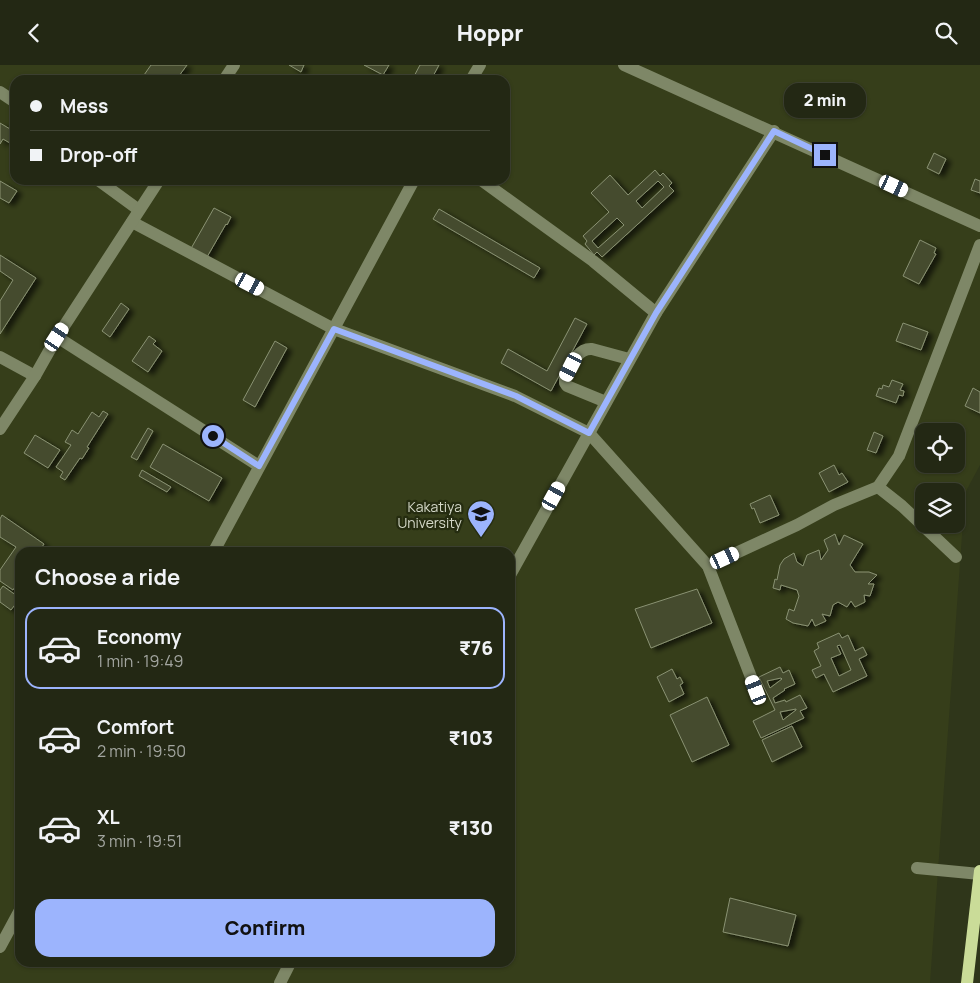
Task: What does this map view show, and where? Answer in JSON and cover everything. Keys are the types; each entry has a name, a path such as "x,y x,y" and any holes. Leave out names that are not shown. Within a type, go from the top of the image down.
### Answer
{"main road":[{"path":"967,983 980,873"}],"street":[{"path":"624,65 774,131 980,226"},
{"path":"515,566 656,313 774,131"},
{"path":"105,185 139,210"},
{"path":"0,429 156,185"},
{"path":"216,547 411,185"},
{"path":"487,185 593,261 656,313"},
{"path":"132,222 334,329 516,396 589,433 708,566 756,690"},
{"path":"708,566 797,525 834,505 878,487 899,456 980,245"},
{"path":"57,337 259,466"},
{"path":"606,402 567,386 565,383 565,379 578,354 585,349 592,349 629,359"},
{"path":"0,357 35,376"},
{"path":"878,487 902,506 956,557"},
{"path":"917,867 980,873"},
{"path":"0,947 15,919"},
{"path":"280,983 288,967"}],"shaded area":[{"name":"Kakatiya University","path":"0,65 980,65 980,465 965,493 965,483 915,483 915,533 962,533 930,983 0,983"}],"building":[{"path":"151,65 187,65 180,75 144,75"},
{"path":"289,65 304,65 301,72"},
{"path":"364,65 389,65 383,75"},
{"path":"420,65 439,65 434,75 415,75"},
{"path":"0,123 10,129 10,143 3,139 0,144"},
{"path":"934,153 946,159 939,174 927,168"},
{"path":"655,170 660,176 663,173 672,183 669,186 674,191 602,257 597,252 594,255 585,244 587,241 583,236 609,212 591,193 610,175 628,195","holes":["658,181 664,187 642,208 636,201","617,218 624,225 598,248 592,241"]},
{"path":"975,179 980,181 980,193 971,190"},
{"path":"0,181 17,191 9,203 0,198"},
{"path":"214,208 231,217 227,225 207,257 189,252"},
{"path":"439,209 540,268 534,278 433,219"},
{"path":"920,240 936,248 934,253 936,254 919,284 903,276"},
{"path":"0,255 36,278 0,334 0,301 13,280 0,271"},
{"path":"121,303 129,309 110,337 102,331"},
{"path":"575,318 587,324 551,391 501,363 508,349 547,371"},
{"path":"903,323 928,332 921,350 896,341"},
{"path":"149,336 156,341 153,344 162,351 148,372 132,361"},
{"path":"275,341 287,348 255,407 243,400"},
{"path":"892,380 903,384 900,390 904,391 903,396 899,395 896,403 876,396 879,388 882,389 883,385 889,387"},
{"path":"973,388 980,392 980,413 965,406"},
{"path":"103,411 108,414 87,447 89,448 82,459 80,458 65,480 60,477 63,472 56,467 71,445 65,442 72,430 78,434 92,412 99,417"},
{"path":"148,428 153,431 137,460 131,457"},
{"path":"874,432 883,436 876,453 867,450"},
{"path":"35,435 60,450 48,468 24,453"},
{"path":"163,444 222,478 209,501 150,467"},
{"path":"834,465 839,475 842,473 848,482 829,492 819,473"},
{"path":"142,470 171,487 167,492 139,476"},
{"path":"770,495 779,515 760,523 754,508 752,509 750,504"},
{"path":"2,515 44,544 42,547 16,547 0,537 0,519"},
{"path":"835,534 839,545 844,535 863,544 850,565 855,572 869,572 877,575 868,584 874,584 870,596 864,595 865,602 855,607 851,601 847,607 838,602 833,605 830,616 822,614 826,621 815,626 812,619 808,626 793,623 786,619 789,609 794,611 799,596 797,590 781,585 780,590 773,588 780,565 784,559 794,553 797,562 803,566 807,555 819,550 821,560 828,550 824,540"},
{"path":"15,548 15,587 13,590 0,581 0,570"},
{"path":"3,586 15,594 15,605 11,610 0,602 0,590"},
{"path":"697,589 712,623 651,648 635,609"},
{"path":"839,633 842,638 848,635 855,651 863,647 867,655 859,659 867,676 833,692 824,674 816,678 812,670 821,666 814,651 819,648 817,643","holes":["840,645 851,670 839,676 831,658 841,654 837,646"]},
{"path":"780,667 783,673 789,670 795,684 784,689 773,698 775,703 785,700 786,702 800,695 807,708 800,711 804,718 761,738 753,721 775,710 759,677","holes":["782,679 770,688 767,681","796,710 783,720 780,712"]},
{"path":"672,669 677,679 680,677 683,683 680,685 684,694 669,702 657,677"},
{"path":"707,697 729,745 692,762 670,715"},
{"path":"792,726 802,747 772,762 762,740"},
{"path":"730,898 796,915 788,946 723,932"}],"place":[{"name":"Kakatiya University","path":"481,538"}],"route":[{"path":"213,436 259,466 334,329 516,396 589,433 656,313 774,131 825,155"}]}
